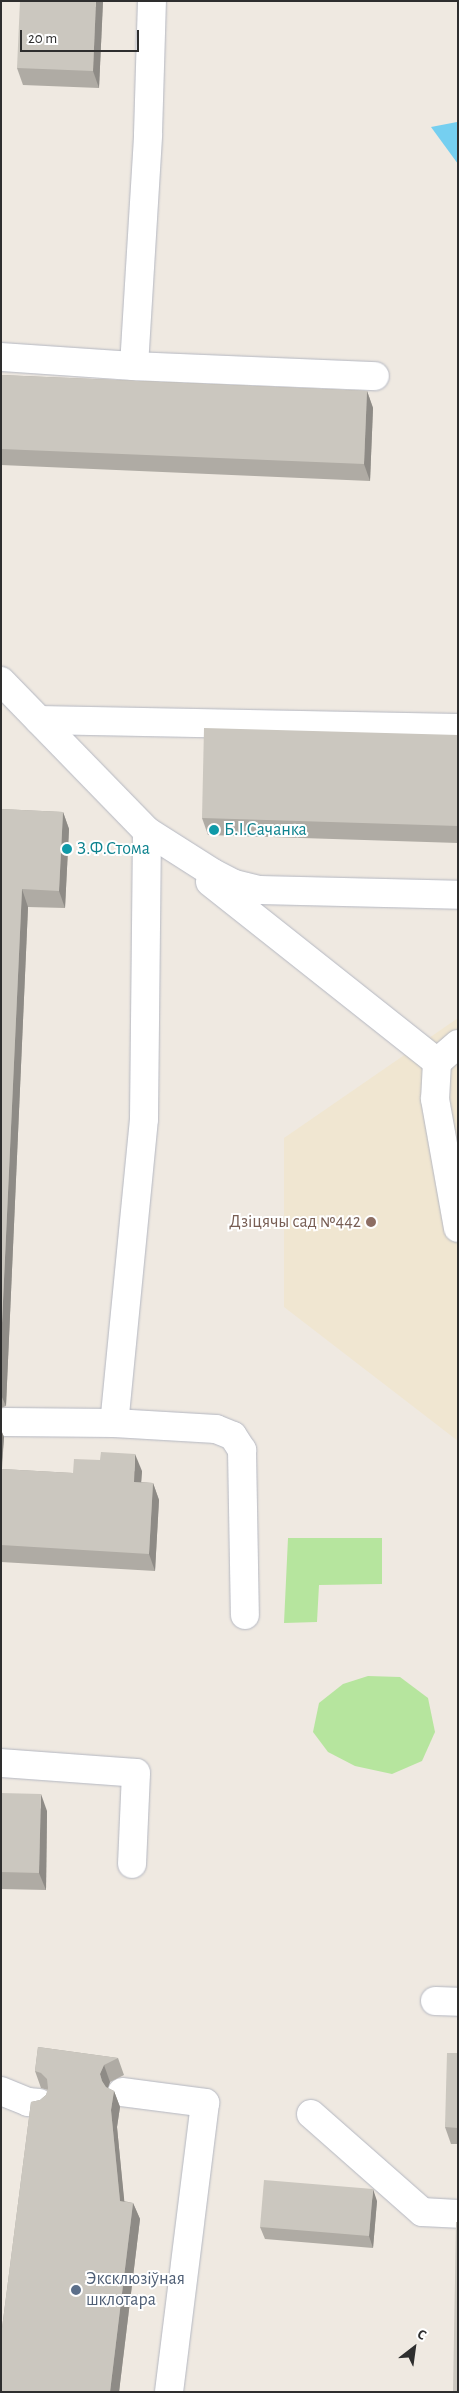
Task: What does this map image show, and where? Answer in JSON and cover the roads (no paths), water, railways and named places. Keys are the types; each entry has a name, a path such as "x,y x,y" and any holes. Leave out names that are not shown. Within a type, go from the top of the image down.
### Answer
{"street":[{"path":"134,366 148,134 152,1"},
{"path":"1,357 134,366 375,376"},
{"path":"1,681 147,831 437,1062"},
{"path":"39,720 458,728"},
{"path":"147,831 213,873 235,884 259,890 458,895"},
{"path":"114,1423 144,1119 147,831"},
{"path":"458,1044 437,1062 435,1099 458,1228"},
{"path":"5,1422 114,1423 216,1429 233,1436 242,1450 245,1615"},
{"path":"1,1763 136,1773 132,1864"},
{"path":"1,2091 28,2102 39,2103"},
{"path":"122,2092 205,2103 169,2392"},
{"path":"311,2114 422,2212 458,2214"}],"water":[{"path":"458,123 458,164 431,127"}],"place":[{"name":"Б.І.Сачанка","path":"214,830"},
{"name":"З.Ф.Стома","path":"67,849"},
{"name":"Дзіцячы сад №442","path":"371,1222"},
{"name":"Эксклюзіўная шклотара","path":"76,2290"}]}
